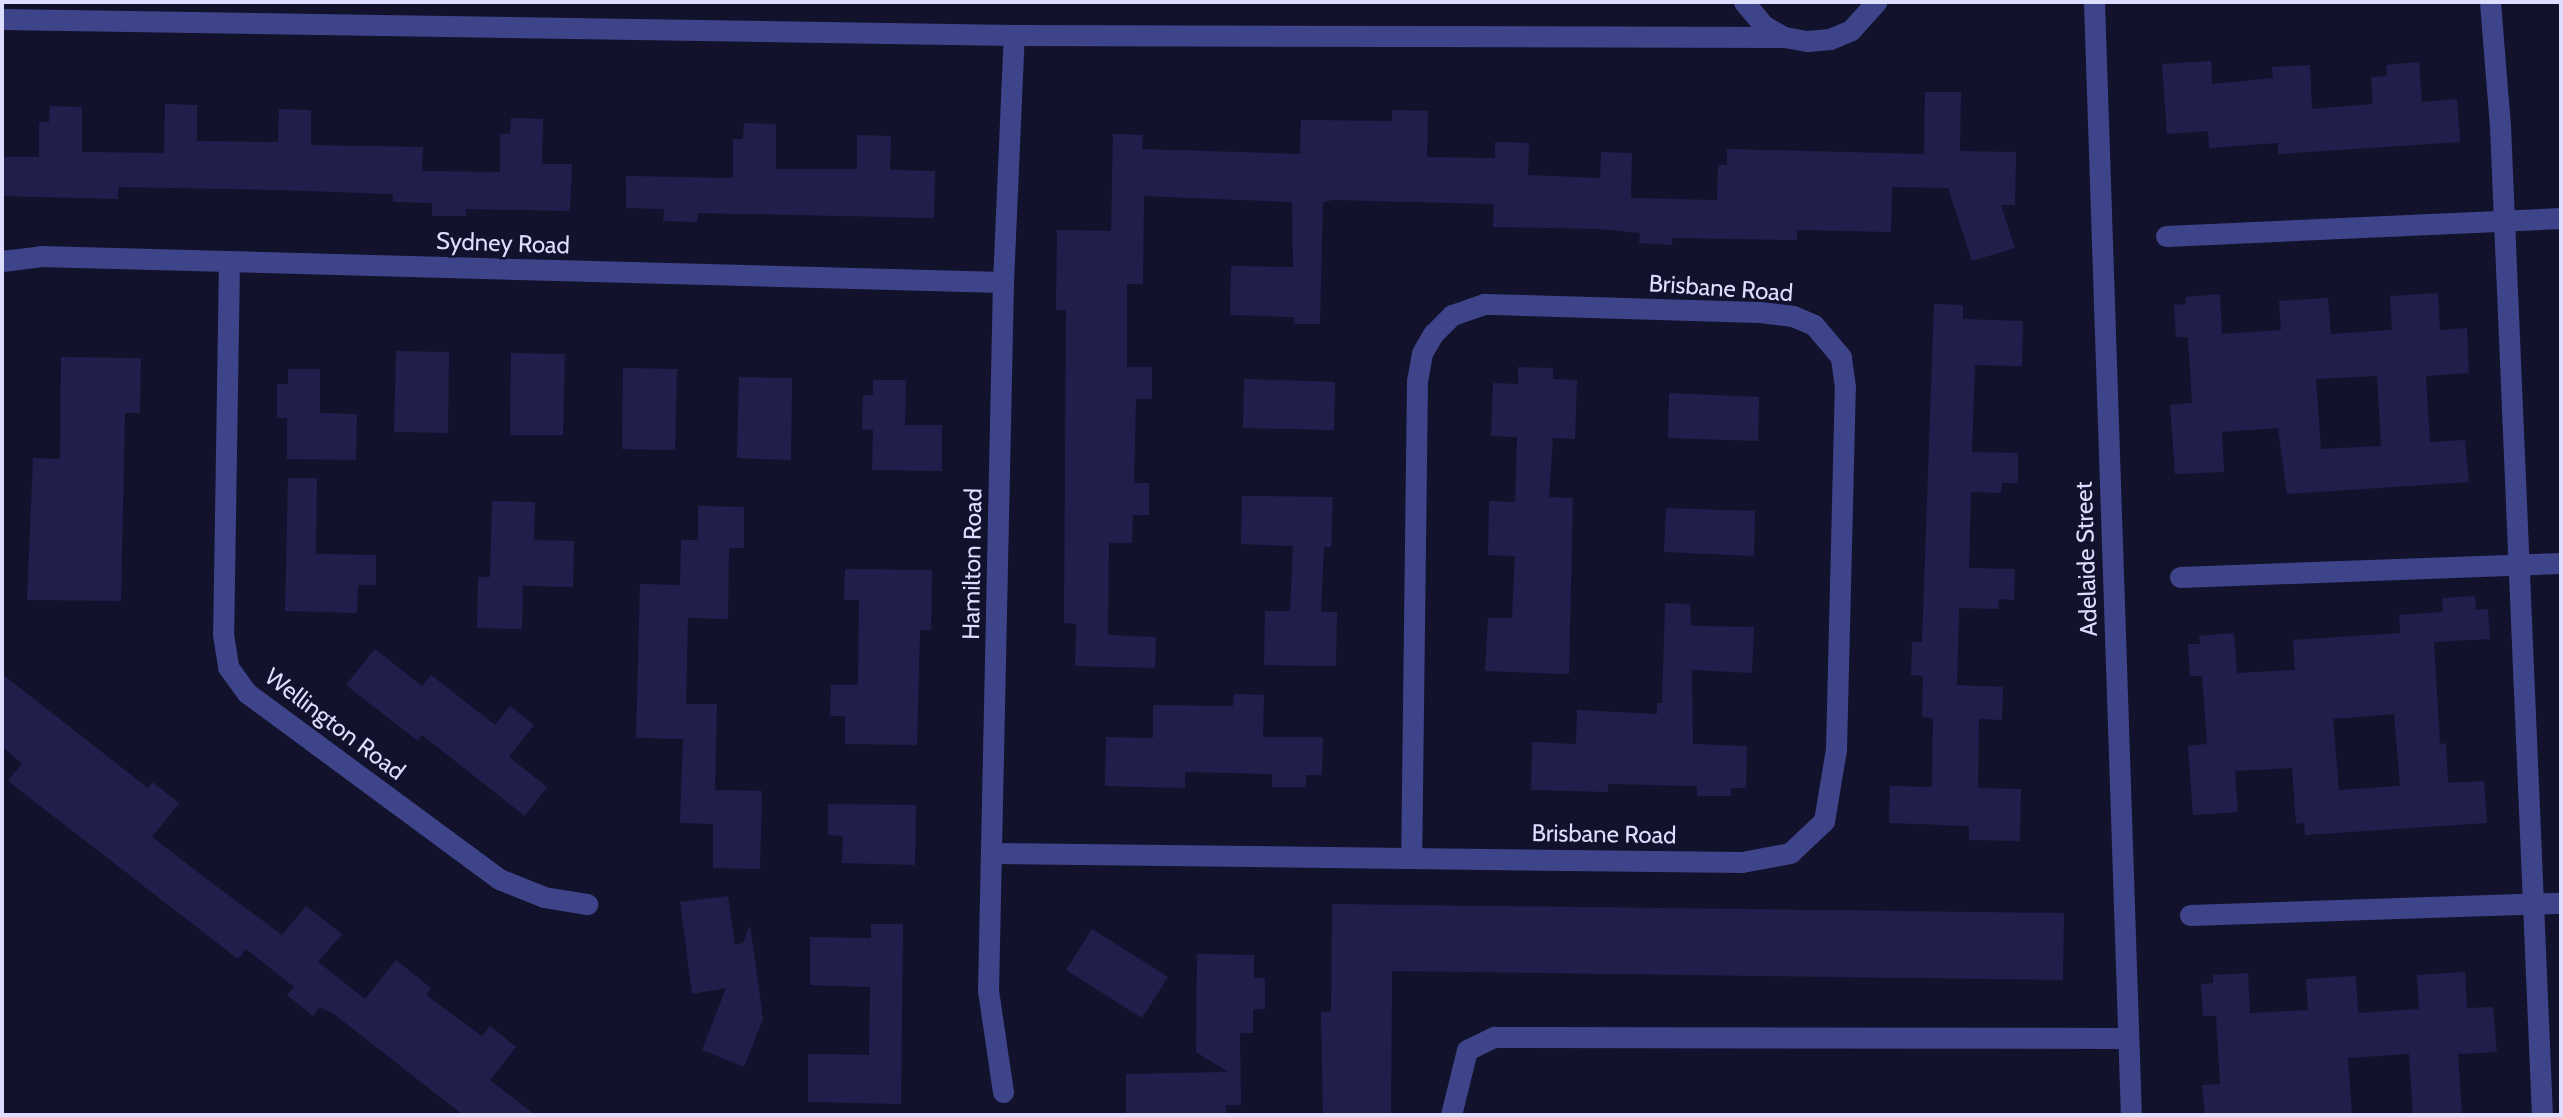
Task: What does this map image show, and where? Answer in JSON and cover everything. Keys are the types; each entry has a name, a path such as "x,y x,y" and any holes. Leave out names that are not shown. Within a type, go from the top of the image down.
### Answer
{"street":[{"path":"1744,2 1763,25 1784,37"},
{"path":"2,19 1014,35 1784,37 1807,41 1830,39 1851,30 1876,2"},
{"name":"Adelaide Street","path":"2094,2 2131,1115"},
{"path":"2490,2 2503,220 2542,1115"},
{"name":"Hamilton Road","path":"1003,1092 991,1031 988,991 994,853 1003,282 1014,35"},
{"path":"2166,236 2561,218"},
{"name":"Sydney Road","path":"2,261 40,256 1003,282"},
{"name":"Wellington Road","path":"229,261 223,634 228,667 247,693 499,879 544,897 587,904"},
{"name":"Brisbane Road","path":"994,853 1742,862 1790,853 1812,837 1824,821 1832,796 1836,750 1844,387 1841,357 1814,325 1793,316 1758,312 1484,304 1452,315 1433,334 1422,353 1417,380 1411,856"},
{"path":"2180,577 2561,563"},
{"path":"2190,915 2561,903"},
{"path":"1451,1115 1466,1050 1494,1037 2128,1038"}],"building":[{"path":"2211,61 2212,84 2273,78 2272,67 2310,65 2312,109 2373,104 2371,77 2387,76 2386,65 2419,62 2422,102 2457,99 2460,142 2278,154 2278,143 2209,148 2208,131 2167,134 2162,64"},
{"path":"1925,92 1961,92 1960,151 2016,152 2015,205 2001,205 2015,248 1972,261 1948,188 1892,187 1891,232 1797,230 1797,240 1673,238 1672,245 1639,243 1640,233 1599,229 1493,227 1494,204 1333,200 1323,202 1320,324 1294,324 1294,317 1230,315 1231,266 1293,267 1292,202 1144,196 1143,284 1127,284 1127,367 1152,367 1152,399 1136,399 1134,483 1149,483 1149,515 1133,515 1132,543 1109,543 1108,635 1156,637 1155,668 1075,666 1076,624 1064,623 1066,310 1056,310 1057,230 1111,231 1113,134 1143,135 1142,149 1300,154 1301,120 1392,121 1392,110 1428,111 1427,157 1495,158 1495,142 1529,143 1528,175 1600,178 1601,152 1632,153 1631,198 1717,200 1718,165 1727,165 1727,149 1924,154"},
{"path":"165,104 197,105 197,141 278,142 279,109 311,110 311,145 423,147 422,171 500,172 500,134 510,134 511,118 543,119 542,164 572,164 570,211 466,209 466,216 432,216 432,203 393,202 393,194 277,190 118,187 118,199 2,196 2,157 39,157 39,122 49,122 50,106 82,107 82,152 164,153"},
{"path":"744,123 776,124 776,169 857,169 857,135 891,136 890,170 935,171 934,218 698,213 697,222 663,221 664,209 626,208 626,176 733,178 733,139 743,139"},
{"path":"2438,293 2440,330 2467,328 2469,373 2426,376 2430,442 2465,440 2469,482 2287,494 2278,428 2222,432 2224,472 2175,474 2170,405 2192,403 2188,337 2176,337 2174,305 2186,304 2186,297 2220,294 2222,334 2281,330 2279,301 2328,298 2331,334 2392,330 2390,296","holes":["2377,376 2381,446 2321,449 2316,379"]},
{"path":"1934,304 1963,305 1963,319 2023,321 2022,366 1975,365 1972,452 2018,453 2018,483 2002,483 2001,493 1971,492 1969,568 2015,569 2014,600 1999,599 1998,609 1959,608 1957,685 2003,687 2002,720 1979,719 1978,788 2021,789 2020,841 1969,840 1969,826 1889,823 1890,786 1932,787 1933,718 1922,717 1923,676 1911,675 1912,642 1922,642"},
{"path":"396,351 449,352 448,433 394,432"},
{"path":"511,353 565,354 563,435 510,435"},
{"path":"61,357 141,358 140,413 125,413 121,601 27,600 33,458 60,459"},
{"path":"1518,367 1553,368 1553,379 1577,380 1575,439 1553,438 1549,497 1573,498 1569,674 1485,671 1488,618 1512,618 1515,556 1488,555 1489,501 1515,502 1517,437 1491,436 1493,383 1518,384"},
{"path":"623,368 677,369 675,450 622,449"},
{"path":"288,369 320,369 320,413 357,414 356,460 287,459 287,418 277,418 277,384 288,384"},
{"path":"739,377 792,378 791,460 737,458"},
{"path":"1244,379 1335,382 1334,430 1243,428"},
{"path":"873,380 906,380 905,425 942,425 942,471 872,470 873,430 862,429 863,395 873,395"},
{"path":"1669,393 1759,397 1758,441 1668,438"},
{"path":"288,478 317,478 316,554 376,555 376,585 358,585 357,613 285,611"},
{"path":"1242,496 1333,497 1331,547 1324,547 1321,612 1337,612 1336,666 1264,665 1265,611 1290,611 1293,546 1241,544"},
{"path":"492,501 535,502 534,540 574,541 573,587 523,586 522,629 477,628 478,577 490,577"},
{"path":"698,506 744,507 744,548 729,548 728,619 688,618 686,704 717,704 715,790 762,791 760,869 713,868 713,824 680,823 683,739 636,738 640,584 680,585 681,540 698,540"},
{"path":"1666,508 1755,511 1754,556 1664,552"},
{"path":"845,569 932,570 931,630 920,630 917,745 845,744 845,716 830,716 831,685 858,685 859,600 844,600"},
{"path":"2475,596 2476,610 2488,609 2490,639 2434,642 2440,744 2446,743 2448,783 2484,781 2487,823 2305,835 2304,823 2296,824 2292,768 2235,771 2238,812 2193,815 2188,746 2207,744 2202,676 2190,676 2188,644 2200,644 2199,636 2234,633 2237,673 2295,670 2293,640 2400,633 2399,615 2443,612 2442,598","holes":["2394,714 2400,786 2339,790 2333,719"]},
{"path":"1665,603 1690,604 1691,626 1754,627 1752,673 1692,670 1693,744 1747,746 1746,788 1731,788 1731,796 1697,796 1697,786 1608,784 1608,792 1531,790 1532,742 1576,744 1577,710 1657,714 1657,703 1662,703"},
{"path":"375,649 422,686 431,675 495,725 510,706 534,725 509,757 547,787 525,816 422,735 418,741 346,685"},
{"path":"2,674 148,788 152,782 179,803 152,837 208,880 282,935 306,906 342,934 318,962 365,999 396,960 431,988 426,995 482,1036 490,1026 516,1047 490,1080 535,1115 463,1115 334,1014 320,1007 313,1016 287,995 294,987 246,949 238,959 8,781 22,764 2,746"},
{"path":"1234,694 1264,695 1263,737 1323,737 1322,775 1306,775 1306,787 1272,787 1272,774 1185,772 1185,788 1105,786 1106,737 1153,738 1153,705 1233,706"},
{"path":"828,804 916,805 915,865 842,863 843,836 828,835"},
{"path":"728,896 735,945 743,943 750,925 763,1019 744,1067 702,1050 726,988 692,994 680,902"},
{"path":"1332,904 2064,913 2063,980 1392,971 1391,1115 1323,1115 1321,1012 1331,1012"},
{"path":"871,924 903,924 901,1104 808,1102 808,1054 869,1055 870,987 810,985 810,937 871,938"},
{"path":"1092,929 1168,977 1142,1018 1066,970"},
{"path":"1197,954 1254,955 1254,978 1265,978 1265,1009 1253,1009 1253,1033 1240,1033 1241,1105 1226,1105 1226,1115 1126,1115 1126,1074 1228,1072 1196,1052"},
{"path":"2465,972 2467,1008 2493,1007 2497,1052 2458,1054 2462,1115 2413,1115 2409,1054 2348,1058 2352,1115 2205,1115 2202,1085 2220,1084 2216,1016 2203,1016 2201,984 2213,983 2213,975 2248,973 2250,1013 2308,1010 2306,979 2356,976 2358,1013 2419,1009 2417,975"}]}
